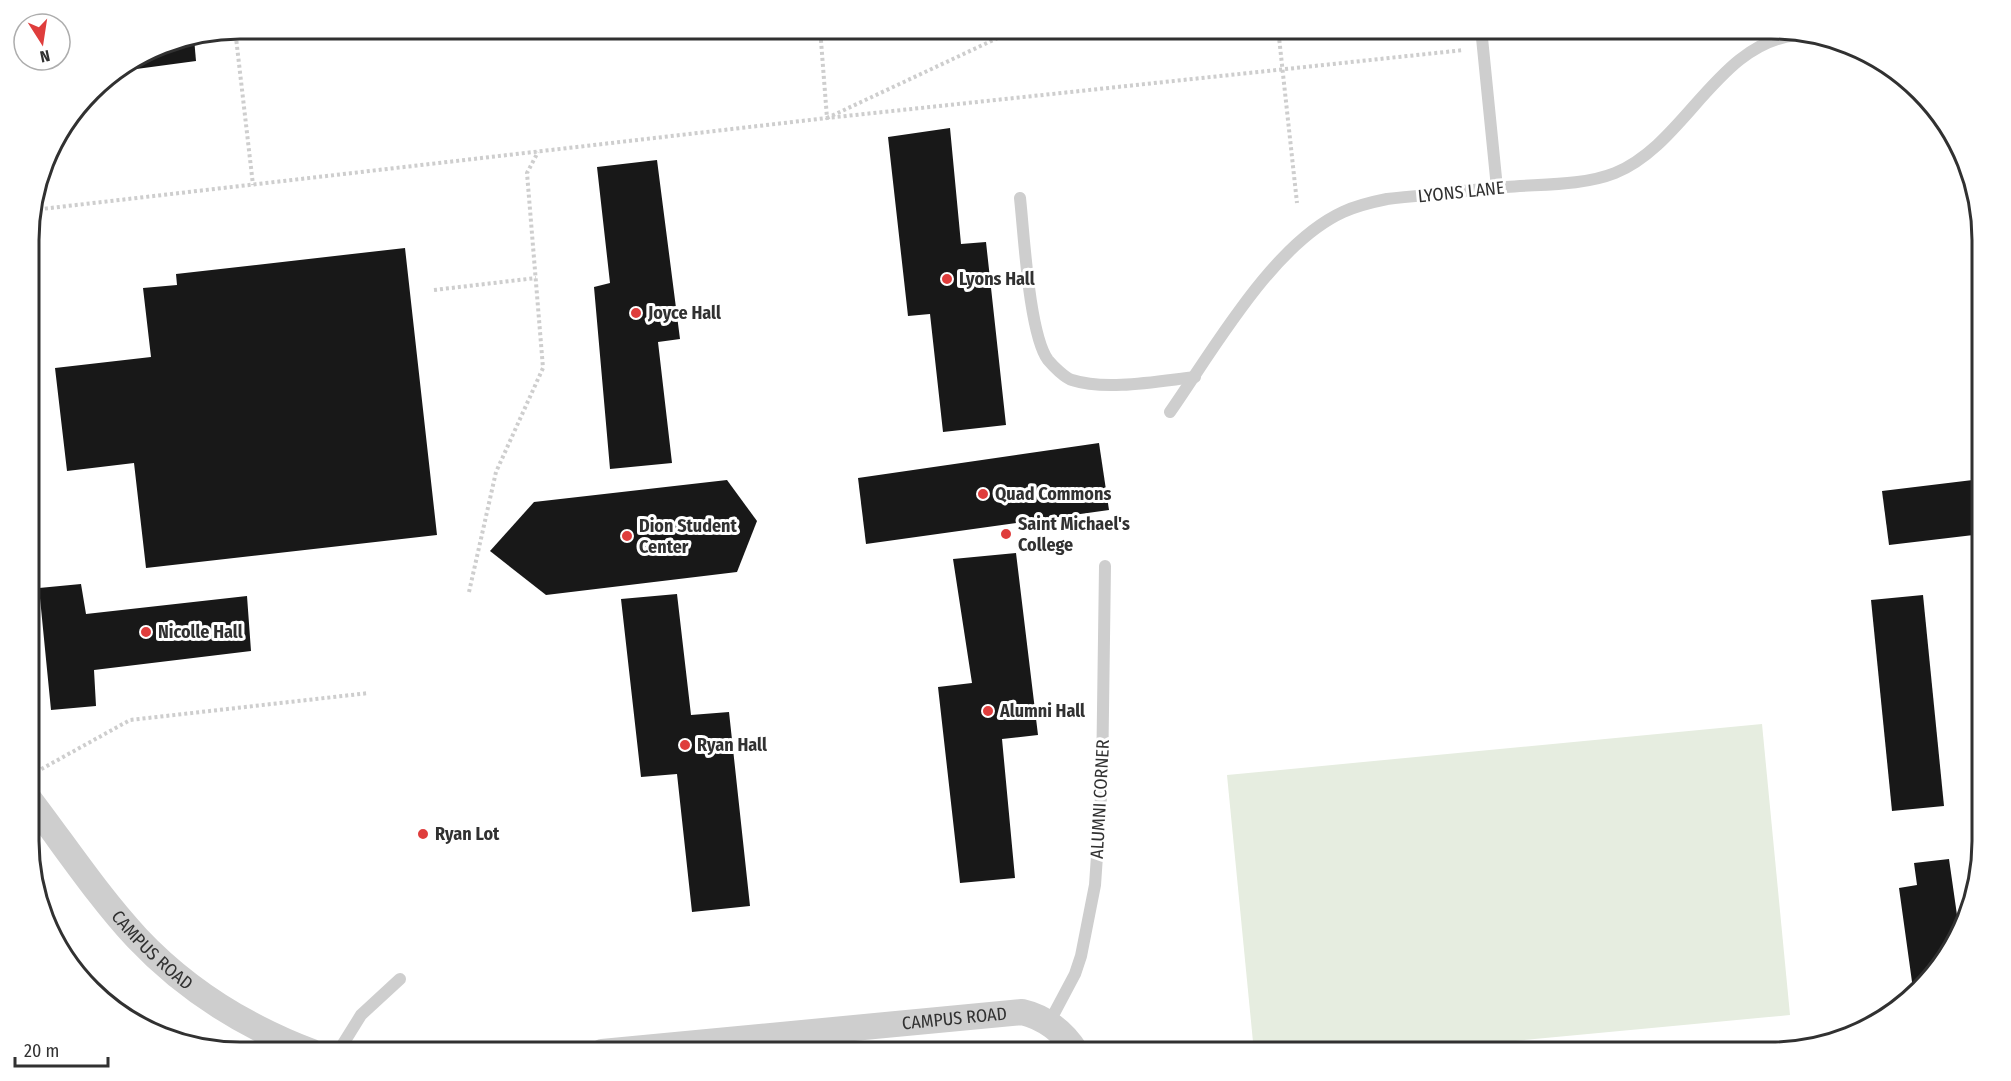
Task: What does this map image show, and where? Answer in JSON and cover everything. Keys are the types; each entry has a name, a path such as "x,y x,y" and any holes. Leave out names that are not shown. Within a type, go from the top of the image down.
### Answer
{"street":[{"name":"CAMPUS ROAD","path":"39,817 116,913 161,962 217,1006 285,1042"},
{"name":"CAMPUS ROAD","path":"705,1042 1022,1012 1037,1015 1059,1031 1068,1042"}],"lane":[{"path":"1482,39 1497,188"},
{"name":"LYONS LANE","path":"1170,412 1239,312 1276,266 1296,244 1342,212 1366,203 1388,199 1566,183 1615,173 1650,150 1686,116 1737,61 1764,44 1780,40"},
{"path":"1020,198 1032,308 1038,338 1047,359 1070,380 1101,386 1195,377"},
{"name":"ALUMNI CORNER","path":"1048,1023 1075,974 1081,956 1095,885 1102,782 1105,566"},
{"path":"344,1042 361,1015 400,979"}],"path":[{"path":"236,39 253,185"},
{"path":"821,39 827,118"},
{"path":"827,118 996,39"},
{"path":"1279,39 1297,203"},
{"path":"42,209 827,118 1482,48"},
{"path":"469,592 496,472 543,368 527,172 539,152"},
{"path":"434,290 536,278"},
{"path":"39,770 130,720 369,693"}],"shaded area":[{"path":"1762,724 1790,1015 1504,1042 1253,1042 1227,775"}],"building":[{"path":"195,44 196,61 134,69 163,54"},
{"name":"Lyons Hall","path":"950,128 961,244 986,242 1006,425 943,432 930,314 908,316 888,137"},
{"name":"Joyce Hall","path":"657,160 680,339 658,342 672,463 610,469 594,287 610,283 597,167"},
{"path":"405,248 437,535 146,568 134,463 67,471 55,368 151,357 143,288 177,285 176,274"},
{"name":"Quad Commons","path":"1099,443 1109,510 866,544 858,478"},
{"name":"Dion Student Center","path":"727,480 757,521 737,572 546,595 490,551 534,502"},
{"path":"1972,480 1972,535 1889,545 1882,491"},
{"name":"Alumni Hall","path":"1016,553 1038,735 1002,739 1015,878 960,883 938,687 972,683 953,559"},
{"name":"Nicolle Hall","path":"81,584 86,614 247,596 251,651 94,670 96,706 51,710 39,588"},
{"name":"Ryan Hall","path":"677,594 691,715 729,712 750,906 692,912 677,774 641,777 621,599"},
{"path":"1923,595 1944,806 1892,811 1871,600"},
{"path":"1949,859 1957,915 1938,953 1912,984 1899,888 1917,885 1914,863"}],"place":[{"name":"Lyons Hall","path":"947,279"},
{"name":"Joyce Hall","path":"636,313"},
{"name":"Quad Commons","path":"983,494"},
{"name":"Saint Michael's College","path":"1006,534"},
{"name":"Dion Student Center","path":"627,536"},
{"name":"Nicolle Hall","path":"146,632"},
{"name":"Alumni Hall","path":"988,711"},
{"name":"Ryan Hall","path":"685,745"},
{"name":"Ryan Lot","path":"423,834"}]}
